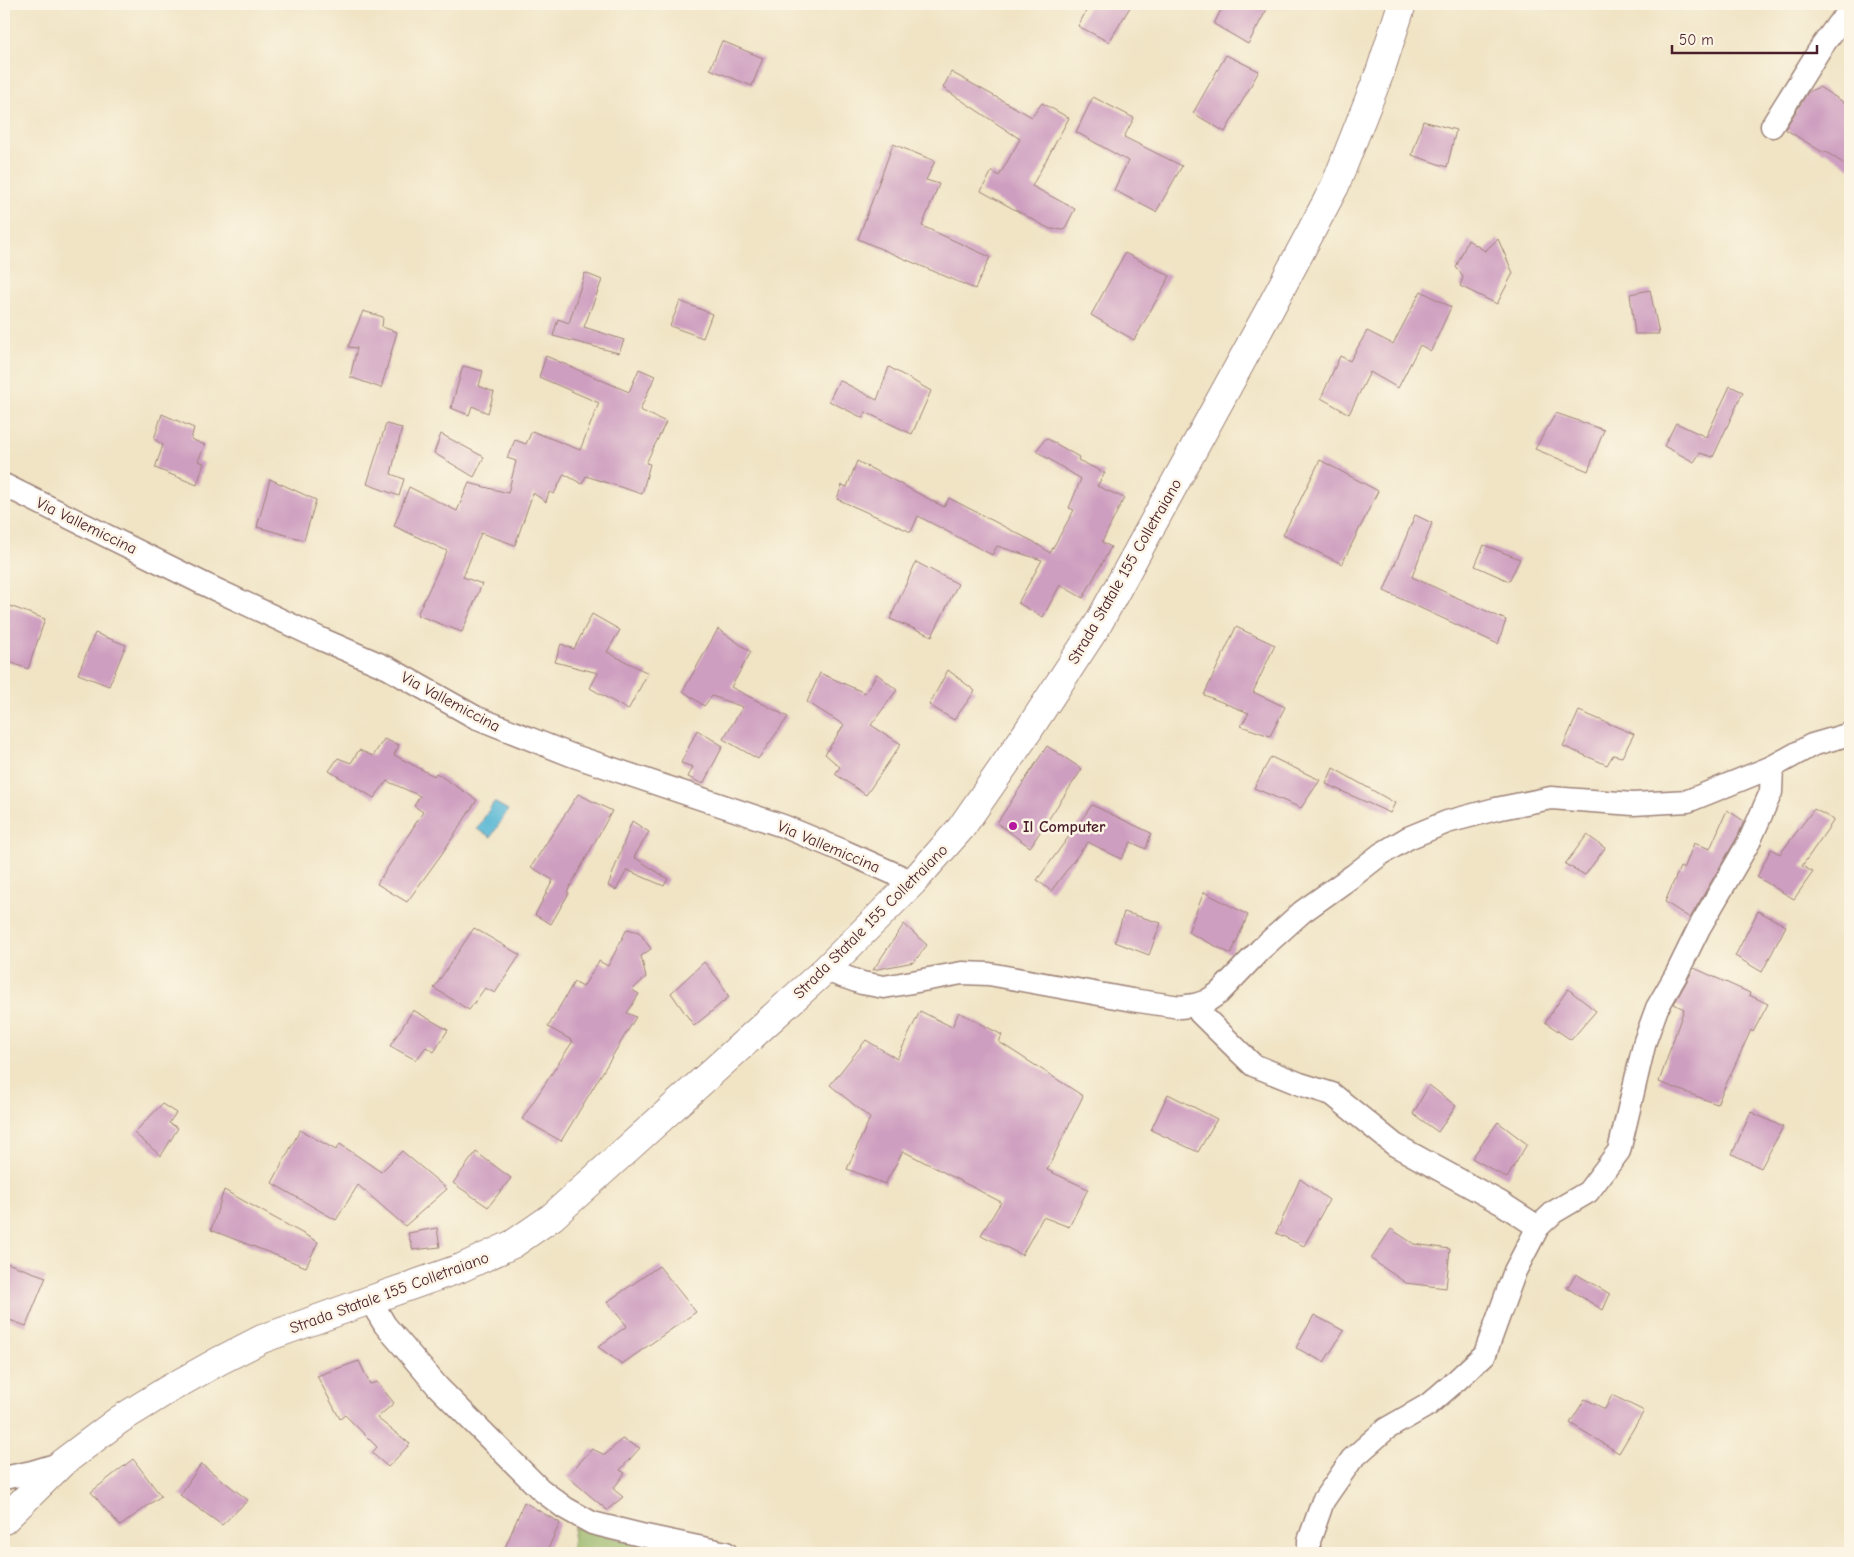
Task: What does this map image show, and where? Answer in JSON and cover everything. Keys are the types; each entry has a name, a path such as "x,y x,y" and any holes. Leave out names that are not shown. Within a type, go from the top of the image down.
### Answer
{"main road":[{"name":"Strada Statale 155 Colletraiano","path":"7,1509 62,1463 120,1420 168,1389 218,1361 262,1339 461,1268 513,1244 552,1217 826,970 913,882 961,828 1022,740 1098,624 1271,307 1334,186 1380,72 1402,4"}],"street":[{"path":"1772,126 1820,49 1838,24 1850,12"},
{"name":"Via Vallemiccina","path":"4,485 221,592 320,639 388,668 475,717 571,755 783,826 913,882"},
{"path":"826,970 862,984 884,987 962,972 989,974 1142,1002 1180,1007 1194,1005 1207,1001 1219,993 1261,948 1302,912 1408,838 1447,822 1496,808 1551,798 1633,804 1688,801 1772,767 1812,746 1850,734"},
{"path":"1309,1553 1309,1541 1323,1501 1352,1458 1386,1429 1428,1404 1485,1354 1515,1271 1538,1227 1554,1212 1588,1192 1619,1151 1645,1041 1657,1008 1699,928 1749,842 1771,792 1772,767"},
{"path":"1194,1005 1200,1014 1253,1065 1300,1084 1332,1094 1395,1144 1501,1202 1538,1227"},
{"path":"370,1300 385,1325 438,1387 540,1489 564,1508 592,1523 641,1536 726,1553"},
{"path":"4,1478 62,1463"}],"green space":[{"path":"574,1527 673,1553 571,1553"}],"water":[{"path":"494,802 508,810 491,837 477,829"}],"building":[{"path":"1090,4 1132,4 1109,42 1078,26"},
{"path":"1224,4 1255,4 1267,9 1248,44 1214,24"},
{"path":"722,41 763,58 752,86 710,69"},
{"path":"1226,55 1259,71 1225,132 1193,113"},
{"path":"951,72 1032,117 1042,103 1069,118 1032,186 1075,209 1064,230 1050,229 981,191 992,171 999,176 1020,139 943,88"},
{"path":"1819,87 1850,106 1850,168 1825,151 1824,153 1785,129 1808,92"},
{"path":"1093,97 1134,118 1124,137 1182,166 1156,212 1114,190 1128,161 1076,132"},
{"path":"1423,121 1456,130 1447,167 1412,155"},
{"path":"893,144 935,161 926,180 939,184 922,226 990,257 975,289 858,239"},
{"path":"1498,239 1513,273 1497,304 1460,286 1463,277 1456,267 1468,240 1485,251"},
{"path":"1125,253 1170,276 1134,340 1091,315"},
{"path":"585,273 602,280 584,327 624,340 619,353 553,336 558,319 569,323"},
{"path":"1650,290 1659,334 1635,334 1630,294"},
{"path":"1421,291 1451,307 1431,351 1420,345 1398,388 1370,372 1349,414 1321,398 1340,356 1350,361 1367,331 1393,344"},
{"path":"680,301 712,314 703,338 670,326"},
{"path":"363,311 383,317 382,327 397,332 381,388 350,377 357,348 348,347"},
{"path":"546,356 629,392 639,369 655,376 640,410 666,422 646,463 650,464 642,494 586,476 582,484 564,474 554,494 549,492 546,502 533,493 515,545 481,533 463,577 482,584 462,632 417,615 447,551 394,526 409,487 457,511 469,483 508,493 516,461 507,458 515,440 526,444 532,431 580,450 599,403 539,377"},
{"path":"463,366 483,371 479,386 494,392 488,413 472,406 469,415 451,408"},
{"path":"889,367 931,391 912,434 865,412 863,418 829,401 839,380 877,400"},
{"path":"1730,386 1743,392 1713,457 1700,453 1694,462 1664,446 1676,423 1706,437"},
{"path":"1556,413 1604,430 1588,471 1535,449"},
{"path":"162,414 194,428 191,439 205,445 198,461 204,463 197,485 155,468 163,445 154,439"},
{"path":"386,424 402,428 391,474 404,479 399,496 367,484"},
{"path":"441,434 484,457 474,477 434,453"},
{"path":"1046,438 1079,457 1078,460 1105,473 1097,486 1124,498 1102,542 1111,547 1083,598 1060,585 1043,617 1018,603 1042,560 997,546 992,555 918,516 911,532 837,499 842,485 847,487 857,461 944,507 949,498 1034,542 1050,553 1074,510 1069,508 1081,479 1036,451"},
{"path":"1320,460 1378,491 1342,564 1283,535"},
{"path":"270,479 316,500 304,540 257,527"},
{"path":"1415,515 1432,523 1412,577 1506,620 1498,644 1384,591"},
{"path":"1484,545 1520,559 1509,581 1475,566"},
{"path":"916,562 958,584 932,636 890,619"},
{"path":"7,605 45,619 28,669 4,660 4,614"},
{"path":"592,614 620,630 607,652 648,673 628,710 590,688 598,673 555,662 561,644 574,649"},
{"path":"1236,627 1275,645 1253,692 1285,707 1270,736 1241,726 1249,713 1204,695"},
{"path":"718,629 751,652 731,687 788,717 758,759 723,739 743,707 712,696 704,706 683,691"},
{"path":"95,633 126,645 109,686 78,674"},
{"path":"948,670 975,691 954,720 929,705"},
{"path":"820,673 865,693 877,674 897,690 871,725 901,744 866,795 835,774 840,767 825,754 844,725 807,702"},
{"path":"1579,711 1634,734 1622,757 1613,755 1607,765 1563,746"},
{"path":"697,730 723,746 703,784 688,777 693,767 681,763"},
{"path":"384,739 399,745 394,755 434,776 436,773 477,800 407,902 377,884 423,812 414,806 420,796 387,781 374,798 329,771 338,758 351,763 359,750 373,756"},
{"path":"1047,746 1082,769 1030,847 997,823"},
{"path":"1271,757 1320,780 1301,808 1254,788"},
{"path":"1333,768 1395,803 1390,813 1326,784"},
{"path":"578,794 612,811 551,924 535,915 553,880 531,867"},
{"path":"1092,805 1151,833 1146,849 1131,842 1121,859 1088,842 1051,891 1037,880"},
{"path":"1814,809 1834,820 1802,866 1813,872 1794,899 1757,877 1771,849 1780,854"},
{"path":"1727,810 1744,821 1738,836 1690,918 1665,902 1680,867 1684,869 1694,843 1710,849"},
{"path":"632,821 649,832 634,857 668,879 664,886 627,870 616,890 608,886"},
{"path":"1587,835 1605,848 1585,875 1565,864"},
{"path":"1204,892 1248,915 1231,954 1188,932"},
{"path":"1758,911 1786,926 1762,972 1735,956"},
{"path":"1124,912 1161,923 1149,955 1115,942"},
{"path":"904,924 927,945 914,962 873,970"},
{"path":"474,928 520,955 495,993 485,988 469,1010 434,988"},
{"path":"627,929 639,932 651,949 641,956 646,977 632,990 639,994 627,1013 636,1017 561,1141 522,1119 573,1041 548,1027 574,982 583,987 599,961 608,966"},
{"path":"704,962 719,980 729,997 694,1026 671,993"},
{"path":"1694,968 1750,993 1749,995 1768,1004 1753,1032 1751,1030 1717,1104 1659,1082 1684,1009 1674,1004"},
{"path":"1568,989 1596,1011 1571,1040 1545,1022"},
{"path":"413,1010 448,1030 434,1052 426,1047 416,1060 390,1046"},
{"path":"920,1011 952,1027 959,1012 1002,1035 999,1042 1083,1096 1047,1170 1088,1189 1069,1227 1043,1217 1022,1255 981,1235 1001,1202 903,1151 885,1184 847,1169 870,1118 830,1085 866,1040 897,1059"},
{"path":"1429,1085 1456,1106 1438,1132 1413,1114"},
{"path":"1168,1094 1217,1119 1198,1152 1151,1130"},
{"path":"162,1104 176,1113 169,1123 178,1128 161,1156 134,1133"},
{"path":"1751,1112 1783,1127 1761,1168 1732,1154"},
{"path":"1498,1122 1527,1144 1507,1178 1472,1158"},
{"path":"300,1130 336,1150 340,1144 381,1172 402,1151 447,1189 405,1226 358,1185 336,1220 272,1183"},
{"path":"476,1152 511,1178 488,1207 453,1183"},
{"path":"1300,1179 1329,1200 1304,1246 1276,1233"},
{"path":"224,1190 318,1242 306,1267 211,1230"},
{"path":"437,1228 440,1247 413,1250 408,1233"},
{"path":"1391,1229 1414,1244 1450,1249 1446,1288 1406,1283 1371,1259"},
{"path":"4,1262 46,1277 26,1326 4,1318"},
{"path":"659,1266 696,1312 622,1364 598,1347 627,1326 607,1302"},
{"path":"1576,1274 1610,1294 1603,1310 1567,1288"},
{"path":"1314,1315 1344,1331 1324,1362 1296,1348"},
{"path":"359,1361 370,1384 377,1382 394,1403 377,1418 410,1444 388,1467 372,1453 377,1447 345,1415 340,1419 317,1376"},
{"path":"1612,1395 1644,1411 1619,1453 1570,1423 1585,1399 1605,1409"},
{"path":"622,1439 640,1448 620,1470 625,1473 613,1489 623,1497 607,1510 567,1476 592,1449 605,1455"},
{"path":"133,1459 161,1496 120,1526 91,1492"},
{"path":"201,1464 248,1500 222,1525 180,1495"},
{"path":"524,1502 560,1523 546,1553 503,1553"}],"place":[{"name":"Il Computer","path":"1013,826"}]}
